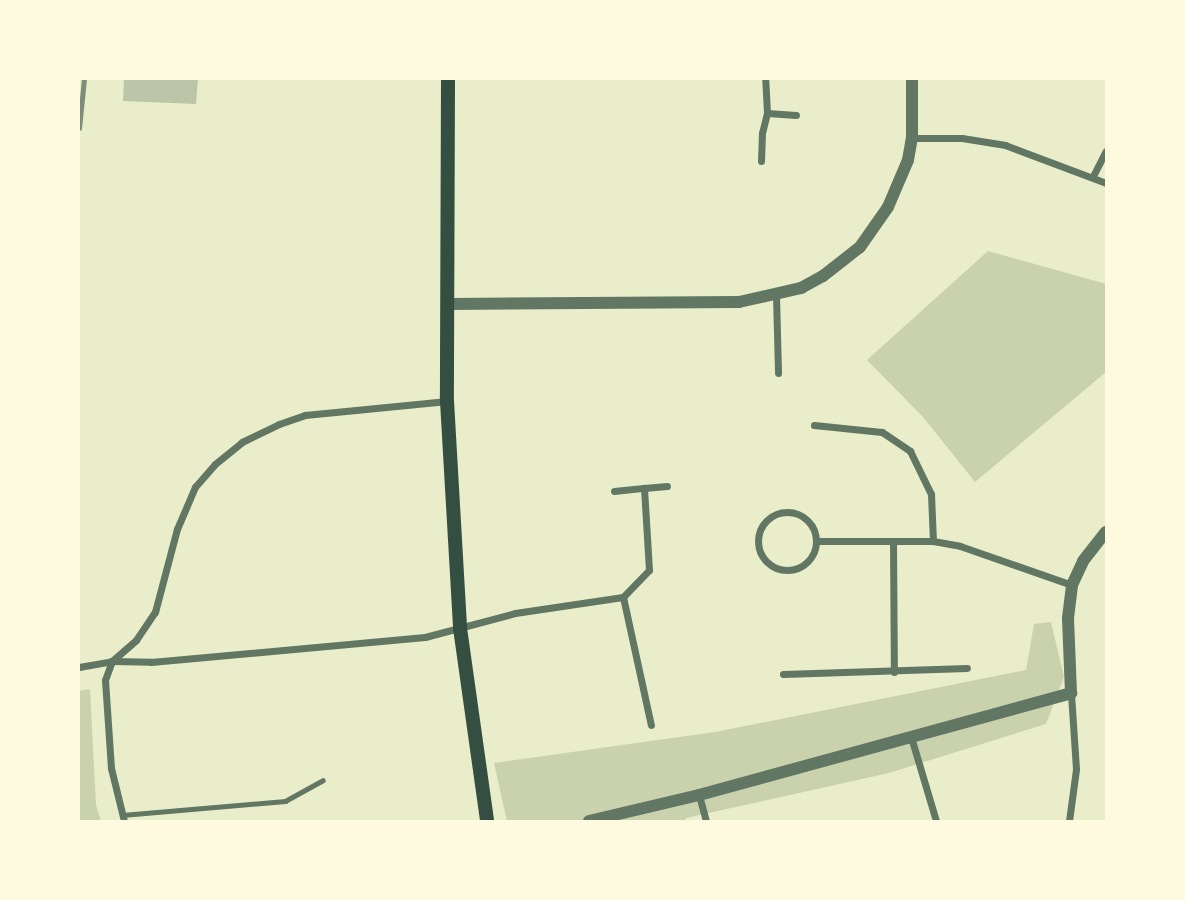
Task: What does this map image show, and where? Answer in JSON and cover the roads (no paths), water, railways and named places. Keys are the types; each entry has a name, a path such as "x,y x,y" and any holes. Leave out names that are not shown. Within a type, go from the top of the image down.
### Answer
{"main road":[{"path":"448,79 447,401 460,628 487,821"}],"street":[{"path":"761,161 762,133 767,113 765,79"},
{"path":"449,304 739,302 776,295 815,281 860,247 888,207 908,160 912,138 912,79"},
{"path":"767,113 796,115"},
{"path":"912,138 962,138 1005,145 1106,183"},
{"path":"1093,176 1106,151"},
{"path":"776,295 778,373"},
{"path":"123,818 110,768 105,680 112,662 136,640 155,612 177,529 195,487 215,464 242,442 305,415 447,401"},
{"path":"814,425 882,432 911,451 931,494 933,541"},
{"path":"614,491 667,486"},
{"path":"79,667 112,662 151,663 340,647 425,637 515,613 623,597 649,570 644,488"},
{"path":"790,512 810,522 816,541 813,554 807,562 791,569 776,567 767,562 758,542 765,523 780,513 790,512"},
{"path":"1069,821 1076,769 1068,618 1072,585 1083,561 1106,532"},
{"path":"816,541 933,541 960,546 1072,585"},
{"path":"893,542 894,672"},
{"path":"623,597 651,725"},
{"path":"783,674 967,668"},
{"path":"589,821 699,795 1071,693"},
{"path":"911,737 936,821"},
{"path":"699,795 706,821"}],"lane":[{"path":"123,818 285,801 323,780"}],"railway":[{"path":"79,128 84,79"}]}
